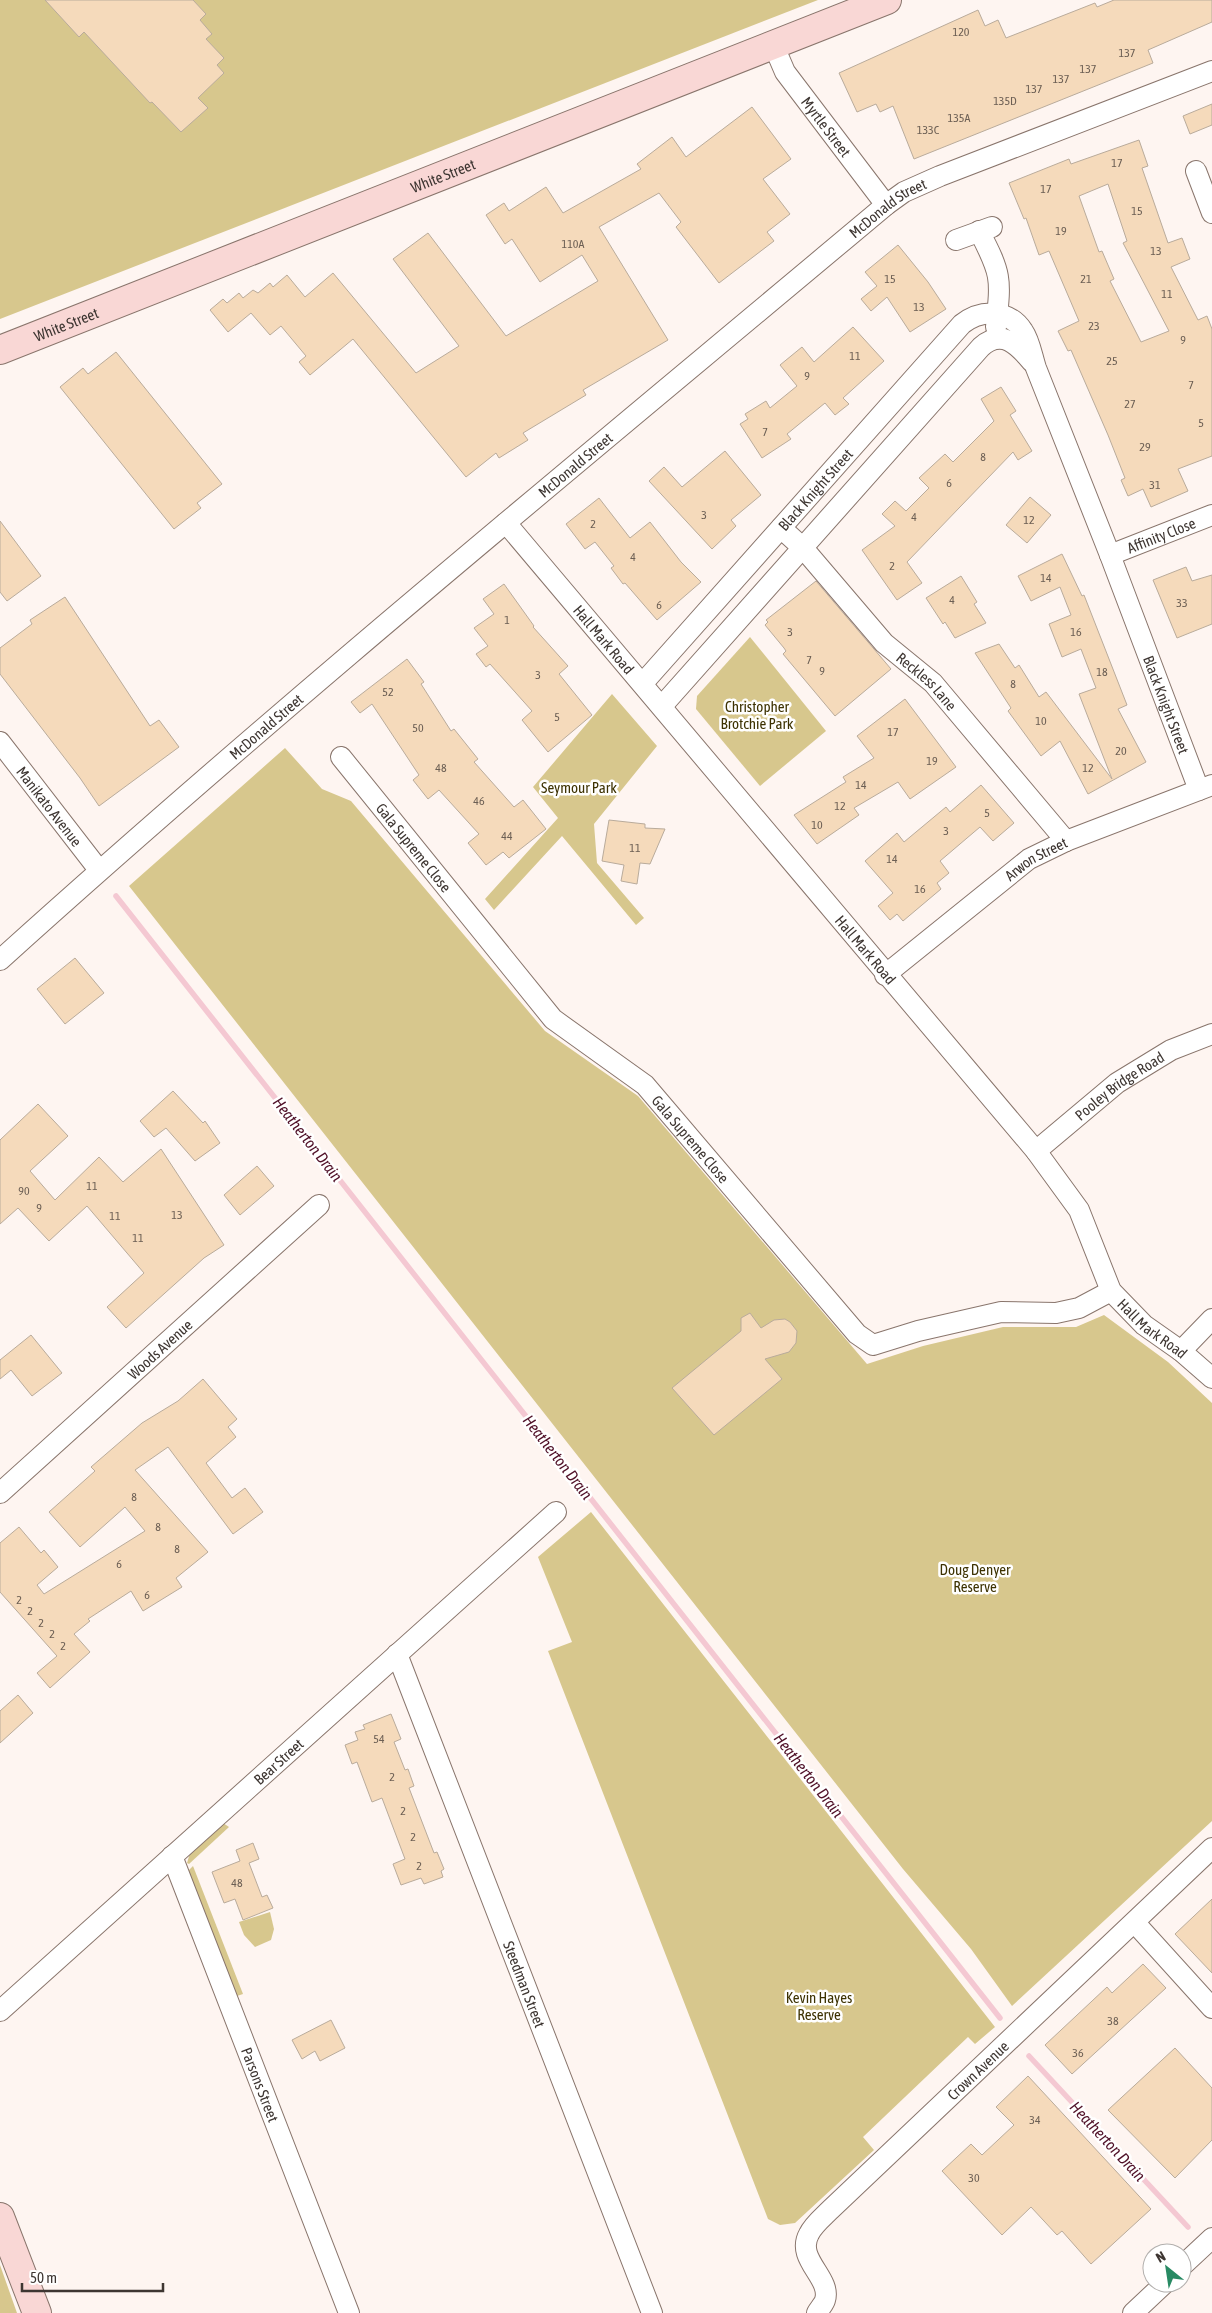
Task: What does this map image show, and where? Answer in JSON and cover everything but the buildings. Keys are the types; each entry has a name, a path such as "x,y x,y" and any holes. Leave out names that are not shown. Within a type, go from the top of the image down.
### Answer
{"main road":[{"name":"White Street","path":"0,350 887,0"},
{"path":"0,2216 37,2313"}],"street":[{"name":"Myrtle Street","path":"773,44 785,72 886,205"},
{"name":"McDonald Street","path":"0,960 99,870 506,523 886,205 904,192 940,176 1212,71"},
{"path":"1196,171 1212,212"},
{"path":"956,240 986,229 999,274 1000,294 995,339"},
{"name":"Black Knight Street","path":"643,683 962,324 978,315 997,313 1012,319 1024,332 1036,368 1110,555 1205,787"},
{"name":"Black Knight Street","path":"662,706 979,349 995,339 1013,342 1036,368"},
{"name":"Affinity Close","path":"1110,555 1212,515"},
{"name":"Hall Mark Road","path":"506,523 643,683 885,975 1036,1152 1079,1210 1111,1291 1144,1325 1181,1351 1212,1378"},
{"name":"Reckless Lane","path":"782,528 804,548 884,643 933,683 1066,841"},
{"name":"Manikato Avenue","path":"0,742 99,870"},
{"name":"Gala Supreme Close","path":"341,757 553,1019 645,1084 857,1334 873,1345 918,1331 1001,1312 1056,1313 1078,1308 1111,1291"},
{"name":"Arwon Street","path":"885,975 1029,859 1066,841 1205,787"},
{"name":"Pooley Bridge Road","path":"1036,1152 1117,1083 1171,1050 1212,1034"},
{"name":"Woods Avenue","path":"0,1493 319,1205"},
{"path":"1181,1351 1212,1319"},
{"name":"Bear Street","path":"0,2011 556,1512"},
{"name":"Steedman Street","path":"397,1654 652,2313"},
{"name":"Crown Avenue","path":"817,2313 825,2299 825,2291 807,2255 806,2245 810,2232 830,2210 1212,1848"},
{"name":"Parsons Street","path":"172,1856 349,2313"},
{"path":"1135,1923 1212,2008"},
{"path":"1192,2257 1212,2238"},
{"path":"1133,2313 1154,2293"}],"green space":[{"path":"0,0 818,0 0,319"},
{"name":"Christopher Brotchie Park","path":"750,637 826,731 760,786 696,709 697,696"},
{"name":"Seymour Park","path":"612,694 657,746 594,824 597,863 644,918 636,925 562,836 494,910 485,899 558,818 533,787"},
{"name":"Doug Denyer Reserve","path":"285,748 322,789 351,801 545,1031 638,1096 867,1364 923,1346 1003,1327 1076,1327 1104,1315 1168,1362 1212,1403 1212,1821 1012,2006 971,1949 903,1869 129,886"},
{"name":"Kevin Hayes Reserve","path":"591,1512 995,2027 975,2044 968,2037 863,2137 874,2150 795,2223 780,2225 768,2219 548,1651 572,1642 538,1557"},
{"path":"223,1823 229,1827 189,1864 187,1863 190,1853"},
{"path":"193,1866 243,1994 237,1996 188,1871"},
{"path":"270,1912 274,1929 271,1940 255,1947 244,1935 239,1922"},
{"path":"0,2265 17,2313 0,2313"}],"waterway":[{"name":"Heatherton Drain","path":"116,896 1000,2018"},
{"name":"Heatherton Drain","path":"1029,2056 1188,2227"}]}
